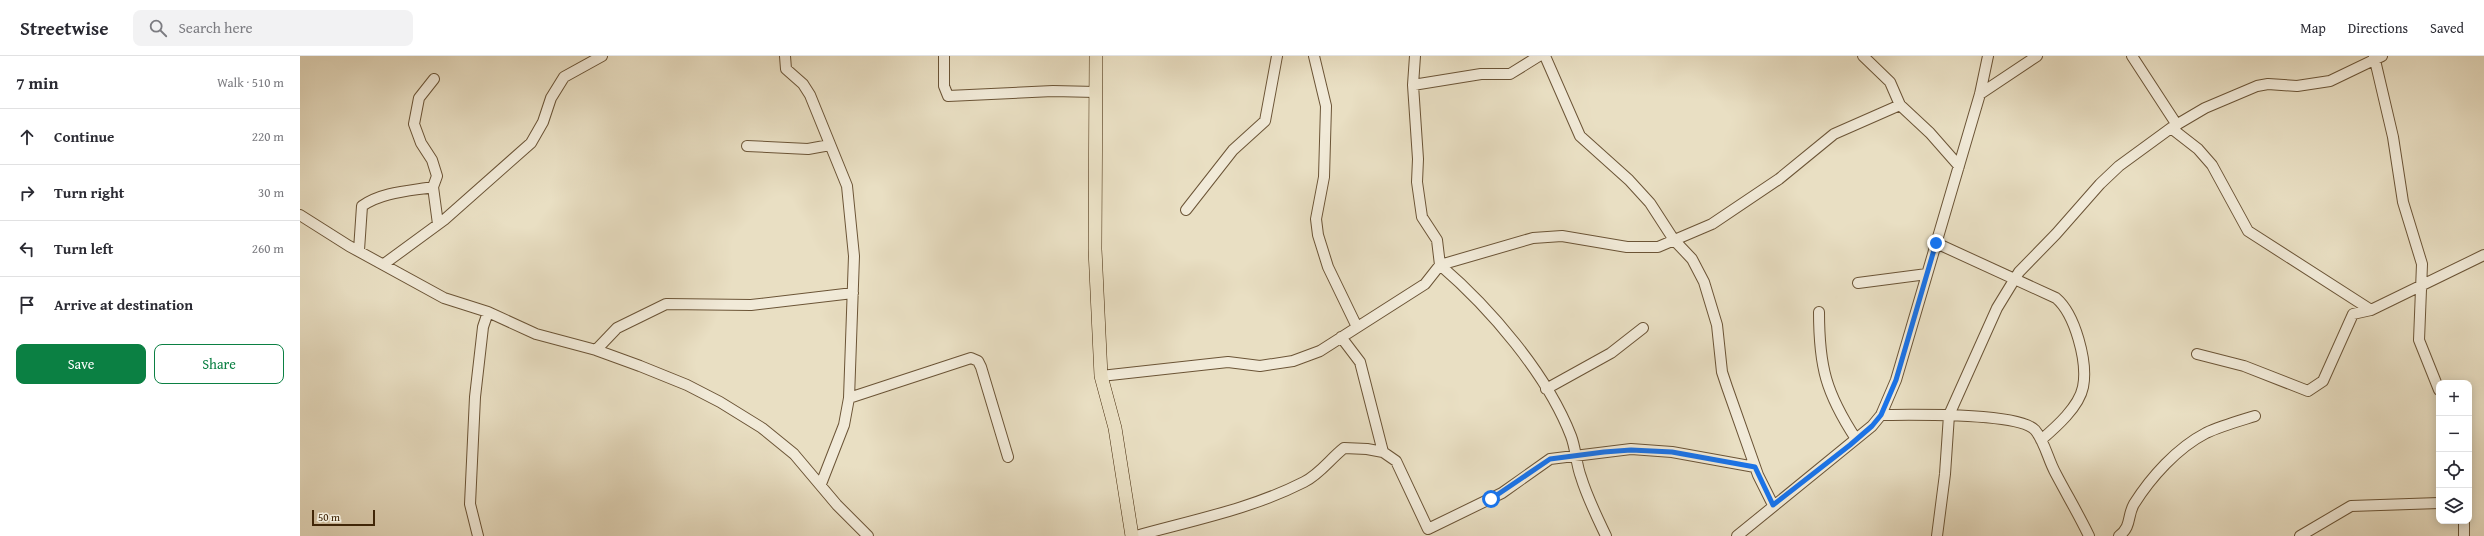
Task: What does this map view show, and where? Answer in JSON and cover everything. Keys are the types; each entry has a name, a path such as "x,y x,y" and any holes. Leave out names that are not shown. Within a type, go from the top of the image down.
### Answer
{"main road":[{"path":"1096,56 1095,249 1102,348 1101,376 1115,428 1132,536"}],"street":[{"path":"384,264 438,224 531,143 543,122 551,98 564,77 602,56"},
{"path":"785,56 786,69 803,84 810,95 847,186 854,256 849,398 844,425 821,484"},
{"path":"944,56 944,86 948,96 1053,91 1096,92"},
{"path":"1186,210 1233,150 1265,121 1277,56"},
{"path":"1314,56 1326,106 1324,177 1316,219 1318,235 1328,267 1357,327"},
{"path":"1415,56 1413,85 1418,159 1417,182 1422,217 1437,240 1440,265 1470,290 1488,310 1546,389 1562,415 1576,456 1580,476 1606,536"},
{"path":"1413,85 1481,74 1510,74 1539,56"},
{"path":"1545,56 1580,136 1628,180 1650,203 1674,240 1692,259 1704,282 1717,325 1722,372 1755,467 1773,505"},
{"path":"1863,56 1890,82 1900,105 1930,133 1959,166"},
{"path":"1738,536 1773,505 1856,440 1881,415 1896,380 1980,94 1988,56"},
{"path":"1980,94 2037,56"},
{"path":"2132,56 2174,126 2212,165 2248,231 2371,310"},
{"path":"1937,536 1945,474 1949,415 2012,279 2119,166 2174,126 2205,108 2257,86 2268,84 2297,86 2316,84 2342,76 2377,58 2394,137 2403,202 2422,264 2419,340 2436,382"},
{"path":"434,79 419,98 414,124 435,168 437,176 433,187 438,224"},
{"path":"1101,376 1228,362 1260,366 1293,361 1320,351 1425,284 1440,265 1534,238 1574,238 1627,247 1658,247 1712,224 1779,179 1834,134 1900,105"},
{"path":"747,146 808,149 830,145"},
{"path":"359,250 362,206 370,200 386,195 433,187"},
{"path":"300,215 349,246 384,264 427,290 488,312 536,334 596,350 687,385 744,416 794,454 821,484 837,505 868,536"},
{"path":"1936,243 2000,271 2012,279 2056,298 2062,303 2075,330 2083,366 2083,388 2073,407 2061,423 2041,440"},
{"path":"2197,354 2244,366 2308,391 2323,381 2353,314 2371,310 2421,288 2484,256"},
{"path":"1858,283 1927,274"},
{"path":"596,350 617,328 666,304 751,305 853,293"},
{"path":"478,536 470,504 473,429 483,327 488,312"},
{"path":"1818,312 1819,342 1823,371 1836,410 1856,440"},
{"path":"1546,389 1611,353 1643,328"},
{"path":"1341,337 1360,362 1382,452"},
{"path":"849,398 971,358 978,362 981,367 1008,458"},
{"path":"1881,415 1973,415 2026,424 2034,430 2041,440 2056,474 2089,536"},
{"path":"2119,536 2126,530 2133,505 2152,479 2190,442 2207,433 2256,416"},
{"path":"1136,536 1240,509 1305,481 1326,466 1344,448 1366,448 1382,452 1396,461 1430,532 1502,493 1550,459 1631,450 1672,452 1755,467"},
{"path":"2300,536 2351,506 2436,503"},
{"path":"2464,524 2464,536"}],"route":[{"path":"1491,499 1543,466 1550,459 1631,450 1672,452 1741,463 1755,467 1773,505 1850,445 1872,426 1881,415 1896,380 1936,243"}]}
